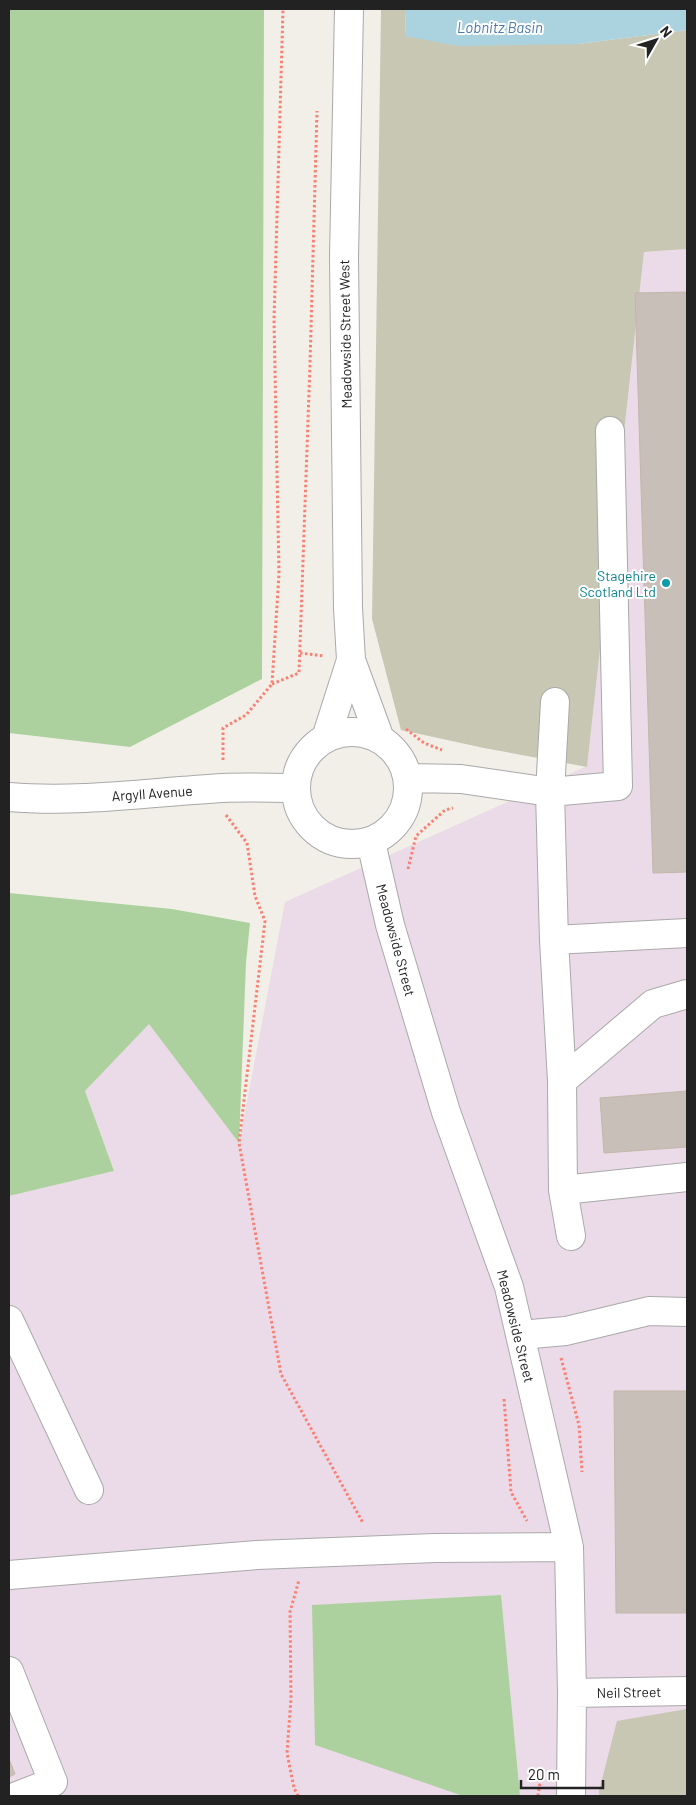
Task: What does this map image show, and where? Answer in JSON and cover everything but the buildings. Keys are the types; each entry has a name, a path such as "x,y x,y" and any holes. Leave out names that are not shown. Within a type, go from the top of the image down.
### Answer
{"street":[{"name":"Meadowside Street West","path":"349,9 344,257 348,608 351,660 380,739"},
{"path":"408,778 461,779 550,792 618,786 610,431"},
{"name":"Meadowside Street West","path":"326,738 351,660"},
{"path":"555,702 550,792 554,940 562,1081 563,1190 571,1236"},
{"path":"344,732 362,732 380,739 393,749 403,762 408,778 409,794 405,810 397,824 371,842 353,845 335,842 319,834 306,822 298,806 296,788 298,773 304,759 313,747 326,738 344,732"},
{"name":"Argyll Avenue","path":"9,797 96,797 225,788 296,788"},
{"name":"Meadowside Street","path":"371,842 390,925 446,1112 509,1288 569,1547 572,1693 571,1796"},
{"path":"554,940 687,933"},
{"path":"562,1081 653,1004 687,994"},
{"path":"563,1190 687,1177"},
{"path":"520,1335 566,1331 649,1311 687,1312"},
{"path":"9,1320 89,1490"},
{"path":"9,1575 257,1555 378,1550 569,1547"},
{"path":"9,1671 53,1782 18,1796"},
{"name":"Neil Street","path":"572,1693 687,1691"}],"path":[{"path":"272,684 278,574 274,320 283,9"},
{"path":"317,108 299,673 272,684 246,715 223,728 224,812 247,843 255,896 265,921 239,1143 281,1374 378,1550"},
{"path":"298,1796 294,1788 287,1753 291,1698 290,1612 306,1553"}],"shaded area":[{"path":"381,9 406,9 405,36 578,44 687,30 687,249 644,252 587,767 401,730 372,619"},
{"path":"687,249 687,1796 9,1796 9,1196 114,1171 85,1091 149,1023 239,1143 285,902 587,766 644,252"},
{"path":"687,1709 687,1796 599,1796 617,1721"}],"green space":[{"path":"9,9 264,9 262,679 130,747 9,733"},
{"path":"9,893 172,909 250,923 246,963 239,1143 149,1024 85,1091 114,1171 9,1196"},
{"path":"501,1595 520,1796 463,1796 315,1745 312,1605"}],"water":[{"name":"Lobnitz Basin","path":"406,9 687,9 687,30 578,44 458,46 405,36"}],"place":[{"name":"Stagehire Scotland Ltd","path":"666,583"}]}
